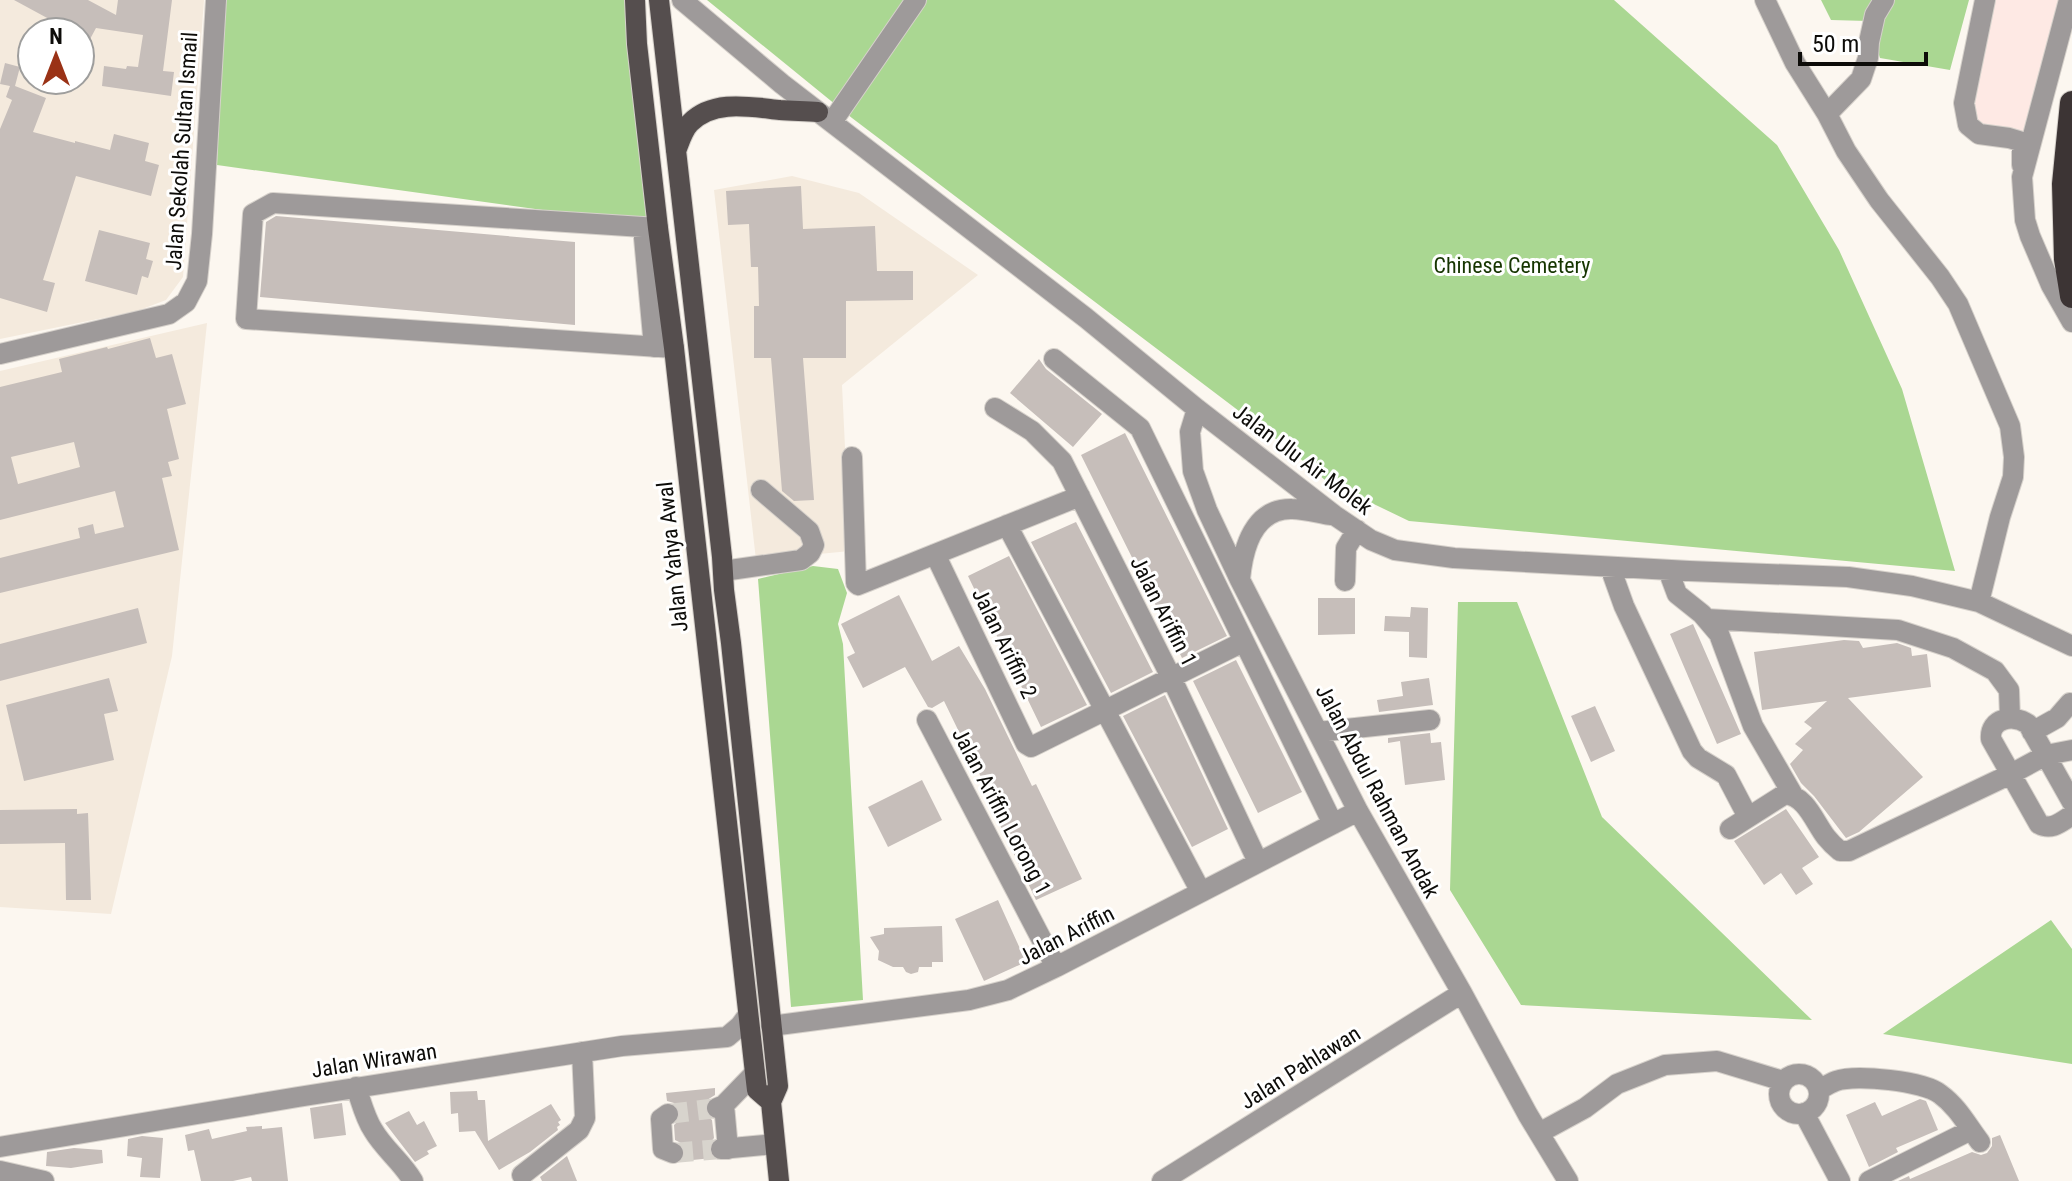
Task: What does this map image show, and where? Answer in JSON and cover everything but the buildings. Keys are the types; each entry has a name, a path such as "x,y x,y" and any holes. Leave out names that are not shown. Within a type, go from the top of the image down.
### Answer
{"highway":[{"path":"2072,103 2064,184 2066,259 2072,296"}],"main road":[{"name":"Jalan Yahya Awal","path":"635,0 636,227 650,347 757,1090 771,1102"},
{"name":"Jalan Yahya Awal","path":"659,0 778,1086 771,1102 779,1181"},
{"path":"675,155 689,123 700,114 716,109 731,106 825,117"}],"street":[{"name":"Jalan Sekolah Sultan Ismail","path":"0,354 169,314 186,302 197,281 202,234 216,0"},
{"name":"Jalan Ulu Air Molek","path":"682,0 825,117 1086,318 1197,409 1371,540 1395,550 1454,558 1848,577 1912,586 1979,602 2072,646"},
{"path":"825,117 916,0"},
{"path":"1765,0 1795,63 1846,151 1958,304 2010,426 2013,477 1979,602"},
{"path":"1827,114 1861,79 1875,15 1884,0"},
{"path":"1985,0 1964,103 1968,125 1979,134 2019,141 2022,148 2025,220 2051,285 2072,322"},
{"path":"2022,177 2069,0"},
{"path":"636,227 273,203 253,214 246,319 650,347"},
{"path":"1054,359 1140,428 1333,824"},
{"name":"Jalan Ariffin 1","path":"995,408 1032,431 1062,461 1171,677 1258,862"},
{"name":"Jalan Abdul Rahman Andak","path":"1197,409 1190,432 1193,471 1207,510 1240,580 1358,811 1568,1181"},
{"path":"852,457 856,583 861,585 1080,496"},
{"path":"723,571 801,560 814,545 809,531 761,490"},
{"path":"1240,580 1242,558 1249,540 1257,525 1275,511 1292,509 1334,515"},
{"path":"1007,525 1201,892"},
{"path":"1345,581 1346,548 1357,530"},
{"name":"Jalan Ariffin 2","path":"935,554 1026,744 1036,746 1105,711"},
{"path":"1610,567 1624,606 1692,751 1726,775 1748,817"},
{"path":"1668,570 1677,594 1707,619 1719,634 1753,726 1793,795 1805,805 1828,840 1840,851 1849,851 2046,755 2072,750"},
{"path":"1707,619 1898,630 1953,648 1995,671 2009,690 2010,718"},
{"path":"1105,711 1243,642"},
{"path":"2032,732 2057,718 2071,702"},
{"path":"2072,802 2028,724 2021,719 2010,718 1995,724 1990,733 1991,739 2039,824 2054,827 2072,815"},
{"name":"Jalan Ariffin Lorong 1","path":"927,720 1056,967"},
{"path":"1318,732 1430,720"},
{"path":"1730,829 1785,794 1793,795"},
{"name":"Jalan Ariffin","path":"771,1026 969,1000 1008,990 1358,811"},
{"name":"Jalan Pahlawan","path":"1162,1181 1462,993"},
{"path":"748,1015 727,1037 740,1045 754,1067 720,1107 725,1149 774,1144"},
{"name":"Jalan Wirawan","path":"0,1145 622,1046 727,1037"},
{"path":"522,1175 579,1130 585,1118 582,1052"},
{"path":"1539,1133 1585,1108 1617,1084 1665,1065 1717,1061 1783,1081"},
{"path":"1800,1073 1816,1082 1819,1099 1813,1108 1804,1113 1788,1110 1779,1097 1783,1081 1800,1073"},
{"path":"1819,1090 1836,1081 1864,1077 1937,1091 1957,1108 1976,1136 1869,1181"},
{"path":"356,1087 370,1127 413,1181"},
{"path":"1804,1113 1840,1181"},
{"path":"668,1114 661,1119 663,1149 673,1153"},
{"path":"0,1145 6,1173 44,1181"}],"shaded area":[{"path":"0,0 204,0 183,277 166,300 137,311 0,339"},
{"path":"1981,0 2064,0 2028,137 1965,128"},
{"path":"792,176 859,193 978,275 842,385 850,551 756,560 714,190"},
{"path":"207,323 172,656 111,914 0,907 0,371"}],"green space":[{"path":"222,0 629,0 651,225 217,165"},
{"name":"Chinese Cemetery","path":"707,0 1614,0 1777,145 1839,250 1902,389 1955,571 1409,521 1326,481 1288,448 852,118"},
{"path":"1821,0 1969,0 1950,70 1880,58 1868,21 1831,20"},
{"path":"813,566 838,569 847,593 838,624 843,644 863,1000 791,1007 758,579"},
{"path":"1458,602 1517,602 1602,817 1812,1020 1521,1005 1450,890"},
{"path":"2051,920 2072,949 2072,1064 1883,1034"}],"tunnel":[{"path":"668,1114 717,1108"},
{"path":"673,1153 721,1149"}]}
